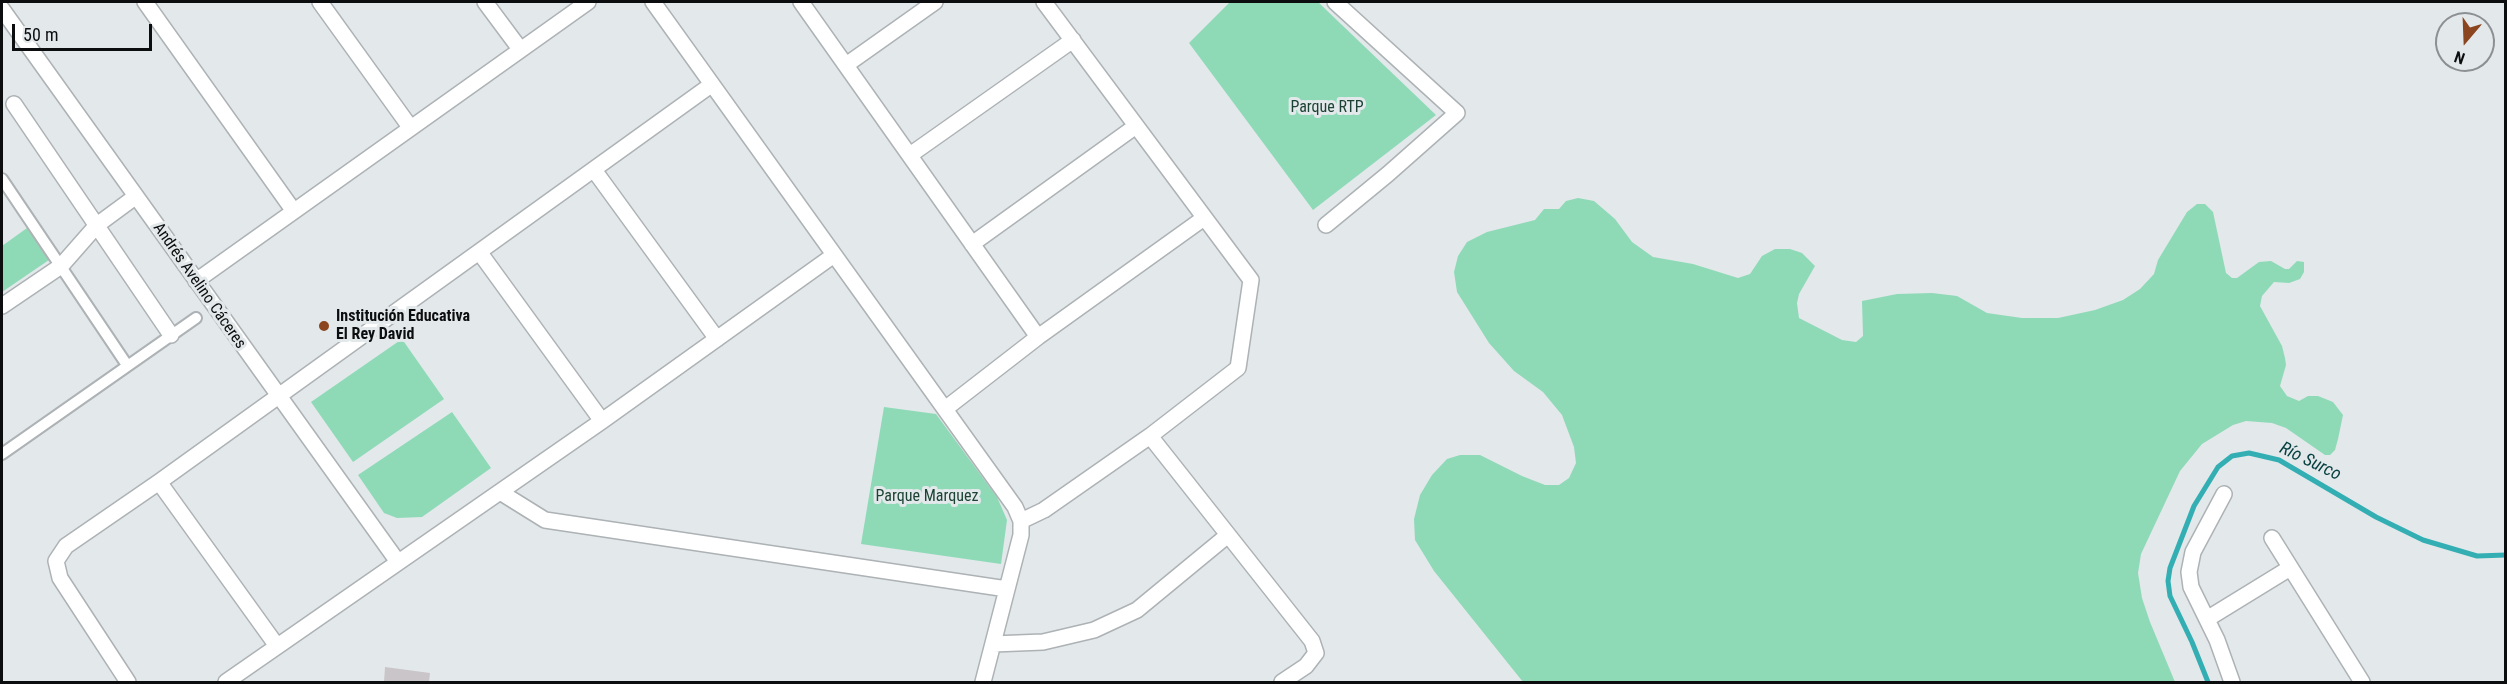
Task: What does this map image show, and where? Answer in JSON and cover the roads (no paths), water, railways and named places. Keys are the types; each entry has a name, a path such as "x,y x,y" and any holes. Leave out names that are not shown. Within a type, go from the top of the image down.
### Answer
{"street":[{"path":"145,2 293,210"},
{"path":"320,2 410,127"},
{"path":"485,2 520,49"},
{"path":"196,281 588,2"},
{"path":"653,2 1015,507 1021,521 1021,535 983,682"},
{"path":"801,2 1038,337"},
{"path":"846,65 935,2"},
{"path":"1021,521 1044,510 1150,436 1238,368 1251,280 1044,2"},
{"path":"1326,225 1457,113 1335,2"},
{"name":"Andrés Avelino Cáceres","path":"2,9 398,562"},
{"path":"910,155 1073,40"},
{"path":"128,682 60,578 56,561 66,546 480,253 711,85"},
{"path":"14,104 171,335"},
{"path":"972,244 1136,126"},
{"path":"594,170 717,339"},
{"path":"2,179 127,365"},
{"path":"2,306 61,266 97,225 135,197"},
{"path":"945,410 1038,337 1204,218"},
{"path":"480,253 602,421"},
{"path":"226,682 602,421 834,255"},
{"path":"2,454 196,318"},
{"path":"1150,436 1312,641 1316,653 1306,666 1282,682"},
{"path":"159,482 277,646"},
{"path":"500,492 546,520 1007,589"},
{"path":"2224,494 2193,552 2189,572 2191,587 2207,619 2232,682"},
{"path":"993,644 1043,642 1095,630 1137,610 1228,535"},
{"path":"2272,537 2362,682"},
{"path":"2207,619 2290,568"}],"waterway":[{"name":"Río Surco","path":"2208,682 2170,596 2168,581 2170,568 2194,506 2218,467 2232,456 2249,453 2279,460 2376,517 2423,540 2477,556 2506,555"}],"place":[{"name":"Institución Educativa El Rey David","path":"324,326"}],"park label":[{"name":"Parque RTP","path":"1327,108"},
{"name":"Parque Marquez","path":"927,497"}]}
